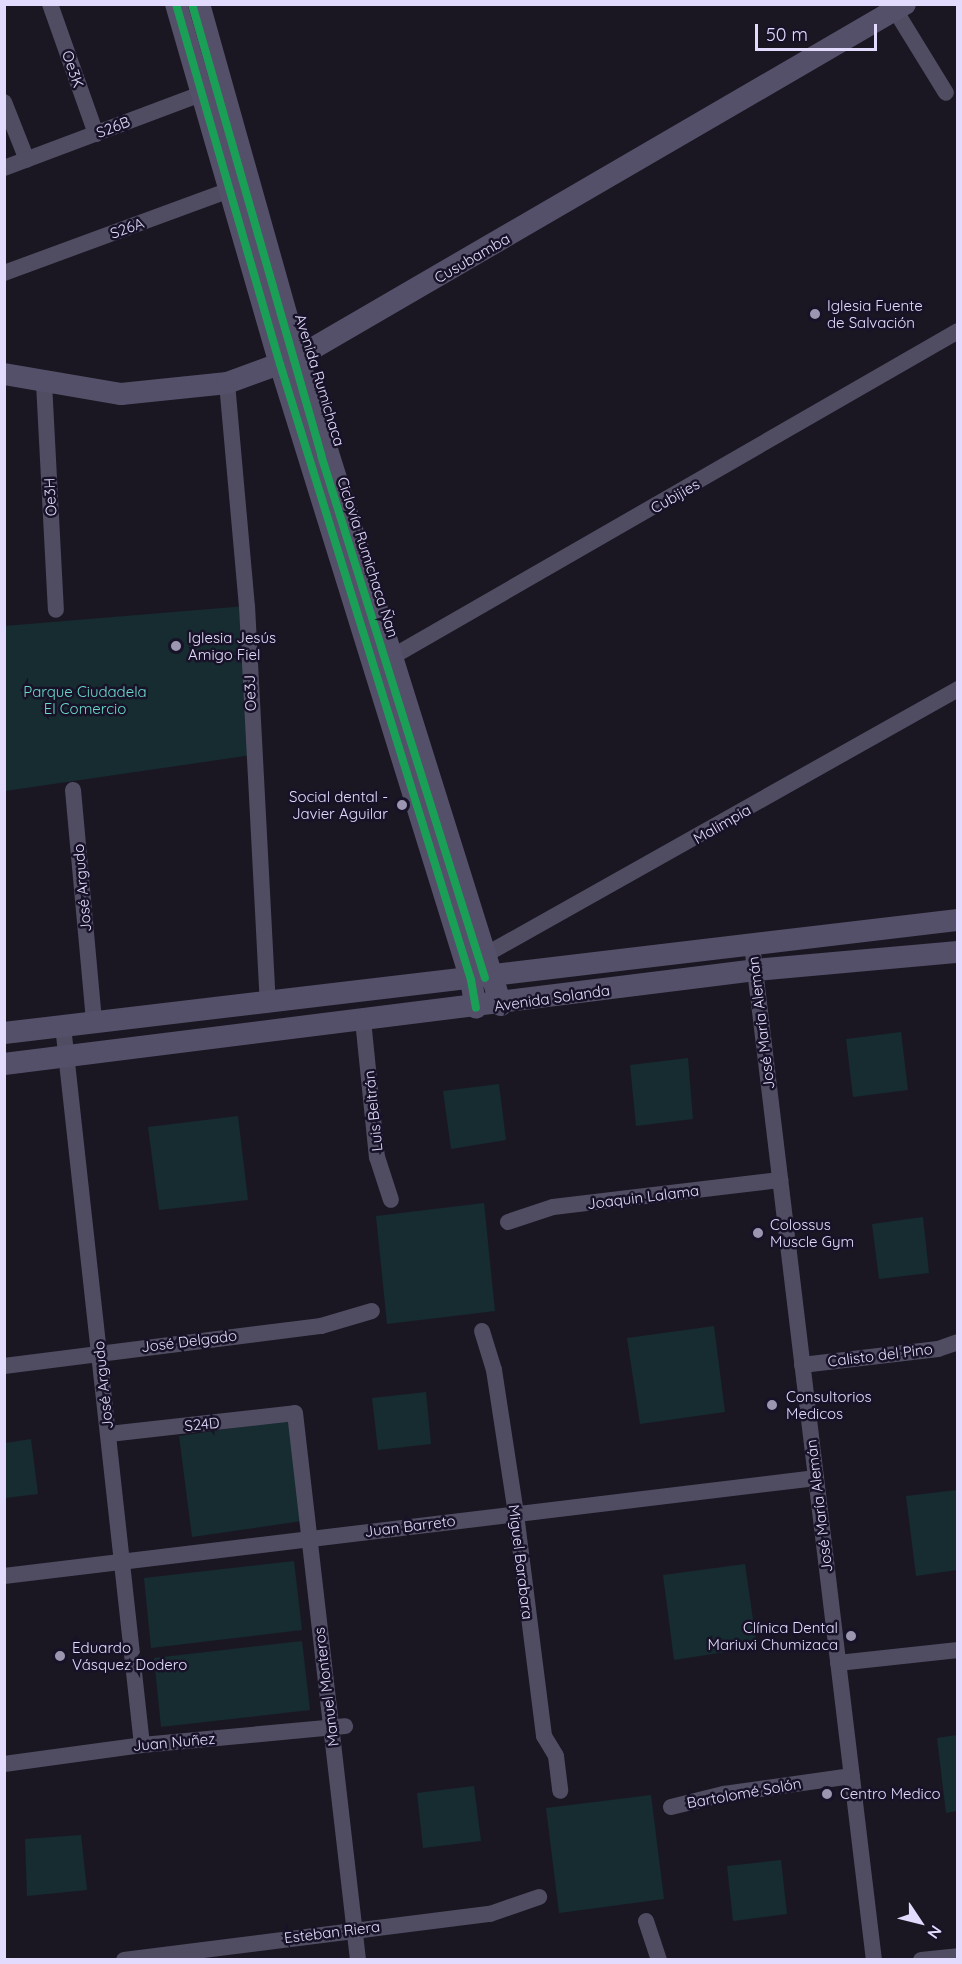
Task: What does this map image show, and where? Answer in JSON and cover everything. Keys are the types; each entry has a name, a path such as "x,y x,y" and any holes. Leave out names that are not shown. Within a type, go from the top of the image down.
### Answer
{"street":[{"name":"Oe3K","path":"50,4 96,134"},
{"name":"Avenida Rumichaca","path":"177,4 212,90 289,360 482,979 501,1005"},
{"name":"Avenida Rumichaca","path":"199,4 212,90"},
{"path":"900,7 946,93"},
{"name":"Cusubamba","path":"4,374 44,384 121,394 227,383 289,360 900,7"},
{"name":"S26B","path":"4,168 212,90"},
{"path":"4,102 27,160"},
{"name":"S26A","path":"4,273 240,186"},
{"name":"Cubijies","path":"390,658 957,331"},
{"name":"Avenida Rumichaca","path":"289,360 390,658 485,955 476,1008"},
{"name":"Oe3J","path":"227,383 247,606 268,1004"},
{"name":"Oe3H","path":"44,384 56,610"},
{"name":"Malimpia","path":"485,955 957,689"},
{"name":"José Argudo","path":"74,790 94,1022"},
{"name":"Avenida Solanda","path":"4,1033 482,979 957,920"},
{"name":"José María Alemán","path":"752,945 874,1959"},
{"name":"Avenida Solanda","path":"4,1064 501,1005 755,970 957,952"},
{"name":"Luis Beltrán","path":"363,1020 378,1157 391,1200"},
{"name":"José Argudo","path":"63,1026 142,1745"},
{"name":"Joaquin Lalama","path":"508,1222 553,1207 780,1180"},
{"name":"José Delgado","path":"4,1366 99,1352 321,1326 372,1311"},
{"name":"Miguel Barabara","path":"482,1331 494,1370 516,1514 544,1736 556,1756 560,1791"},
{"name":"Calisto del Pino","path":"802,1365 938,1349 957,1342"},
{"name":"S24D","path":"109,1434 295,1413"},
{"name":"Manuel Monteros","path":"295,1413 309,1538 338,1727 358,1959"},
{"name":"Juan Barreto","path":"4,1576 816,1478"},
{"path":"838,1663 957,1650"},
{"name":"Juan Nuñez","path":"4,1764 142,1745 338,1727"},
{"name":"Bartolomé Solón","path":"671,1807 724,1794 852,1776"},
{"name":"Esteban Riera","path":"124,1959 490,1914 539,1897"},
{"path":"646,1921 659,1959"},
{"path":"921,1959 957,1956"}],"green space":[{"name":"Parque Ciudadela El Comercio","path":"246,606 252,755 5,791 4,626"},
{"path":"901,1032 908,1090 853,1097 846,1039"},
{"path":"688,1058 693,1119 636,1126 630,1065"},
{"path":"499,1084 506,1140 451,1149 443,1091"},
{"path":"238,1116 248,1200 159,1210 148,1127"},
{"path":"484,1203 495,1311 387,1324 376,1216"},
{"path":"923,1217 929,1273 879,1279 872,1224"},
{"path":"714,1326 725,1412 640,1424 627,1338"},
{"path":"426,1392 431,1444 378,1450 372,1398"},
{"path":"288,1420 302,1521 192,1537 179,1436"},
{"path":"31,1439 38,1494 5,1498 5,1443"},
{"path":"957,1490 957,1570 916,1576 906,1496"},
{"path":"294,1561 302,1630 151,1648 144,1578"},
{"path":"745,1564 757,1647 674,1660 663,1575"},
{"path":"302,1641 310,1710 161,1727 154,1658"},
{"path":"957,1735 957,1811 946,1813 937,1738"},
{"path":"474,1786 481,1841 423,1848 417,1793"},
{"path":"651,1795 664,1899 559,1913 546,1808"},
{"path":"81,1835 87,1890 27,1896 25,1839"},
{"path":"781,1860 787,1914 733,1921 727,1866"}],"cycle path":[{"path":"176,4 280,364 471,980 476,1008"},
{"name":"Ciclovía Rumichaca Ñan","path":"192,4 321,455 485,978"}],"place":[{"name":"Iglesia Fuente de Salvación","path":"815,314"},
{"name":"Iglesia Jesús Amigo Fiel","path":"176,646"},
{"name":"Social dental - Javier Aguilar","path":"402,805"},
{"name":"Colossus Muscle Gym","path":"758,1233"},
{"name":"Consultorios Medicos","path":"772,1405"},
{"name":"Clínica Dental Mariuxi Chumizaca","path":"851,1636"},
{"name":"Eduardo Vásquez Dodero","path":"60,1656"},
{"name":"Centro Medico","path":"827,1794"}]}
